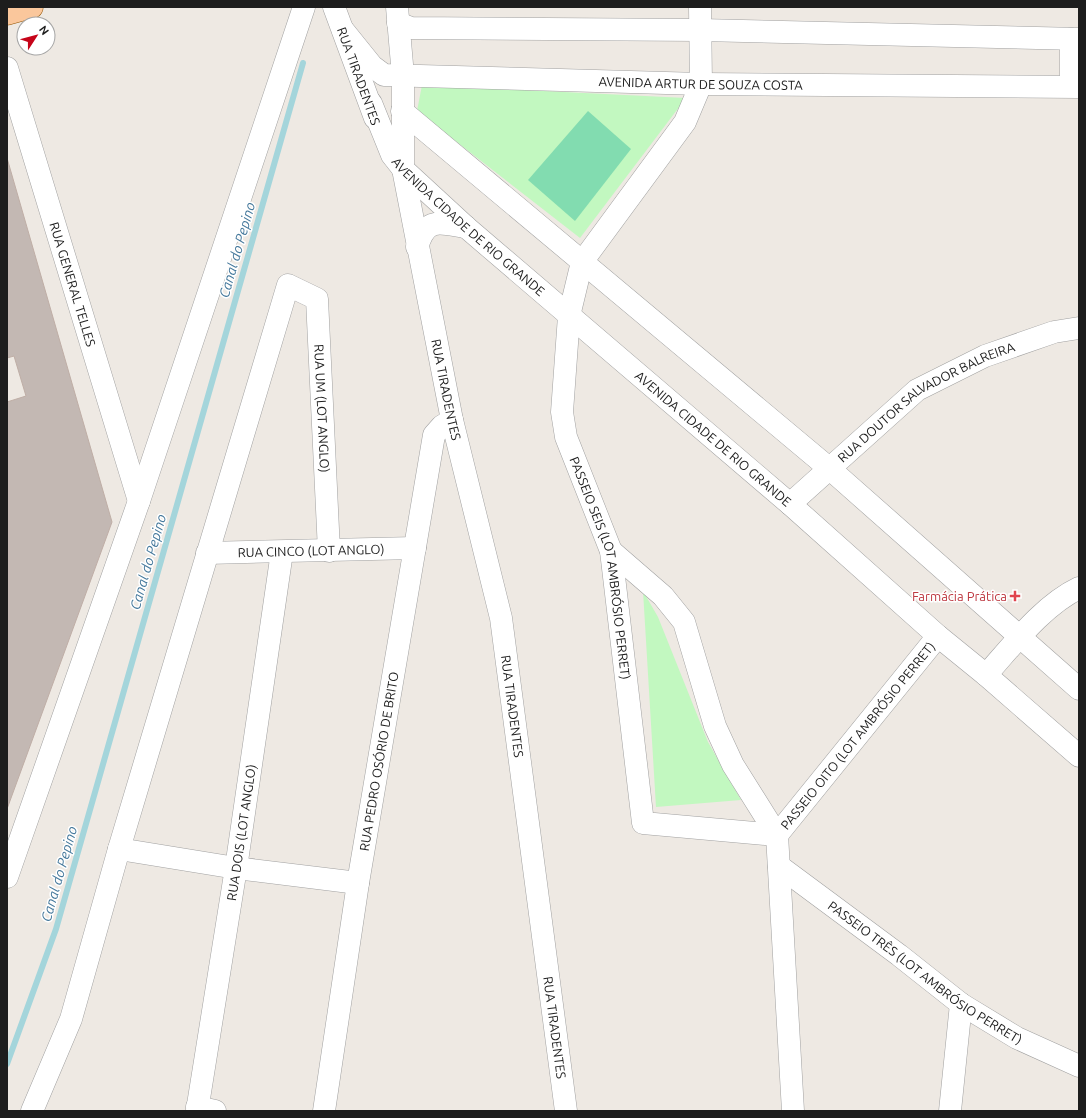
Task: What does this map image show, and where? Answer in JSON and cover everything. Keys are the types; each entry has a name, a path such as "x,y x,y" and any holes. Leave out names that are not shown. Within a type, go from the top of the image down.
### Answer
{"main road":[{"path":"7,14 32,7"}],"street":[{"path":"7,878 139,501 304,7"},
{"name":"RUA TIRADENTES","path":"334,7 371,103 430,307"},
{"path":"582,262 685,122 701,84 700,7"},
{"path":"397,15 411,28 701,30 1075,39 1075,87"},
{"name":"RUA TIRADENTES","path":"397,15 403,76 403,169 417,247 452,420 501,618 566,1111"},
{"name":"AVENIDA ARTUR DE SOUZA COSTA","path":"343,30 372,66 384,75 701,84 1075,87"},
{"name":"RUA GENERAL TELLES","path":"7,68 139,501"},
{"name":"AVENIDA CIDADE DE RIO GRANDE","path":"371,103 392,155 403,169 466,227 790,504 938,636 986,675 1079,756"},
{"path":"402,112 830,469 1079,689"},
{"path":"417,247 422,232 428,226 442,223 466,227"},
{"name":"PASSEIO SEIS (LOT AMBRÓSIO PERRET)","path":"582,262 569,316 562,412 566,437 611,551 643,823 777,835"},
{"name":"RUA UM (LOT ANGLO)","path":"207,553 288,285 317,298 329,551"},
{"name":"RUA DOUTOR SALVADOR BALREIRA","path":"790,504 918,390 985,356 1054,332 1079,328"},
{"name":"RUA PEDRO OSÓRIO DE BRITO","path":"324,1111 358,883 434,435 442,426 452,420"},
{"name":"RUA CINCO (LOT ANGLO)","path":"207,553 415,548"},
{"path":"611,551 663,596 684,622 715,726 732,765 777,835 793,1111"},
{"name":"RUA DOIS (LOT ANGLO)","path":"203,1110 236,868 282,552"},
{"path":"32,1111 71,1019 119,849 207,553"},
{"path":"986,675 1020,637 1052,606 1079,588"},
{"name":"PASSEIO OITO (LOT AMBRÓSIO PERRET)","path":"777,835 938,636"},
{"path":"119,849 236,868 358,883"},
{"name":"PASSEIO TRÊS (LOT AMBRÓSIO PERRET)","path":"779,866 899,955 961,1004 1017,1038 1079,1066"},
{"path":"950,1111 961,1004"}],"green space":[{"path":"422,85 686,98 580,238 417,111"},
{"path":"588,111 631,149 575,221 528,180"},
{"path":"643,591 658,617 708,742 741,800 656,807"}],"building":[{"path":"7,158 112,522 7,809 7,402 26,396 14,356 7,358"}],"waterway":[{"name":"Canal do Pepino","path":"7,1064 56,929 303,63"}],"place":[{"name":"Farmácia Prática","path":"1015,596"}]}
